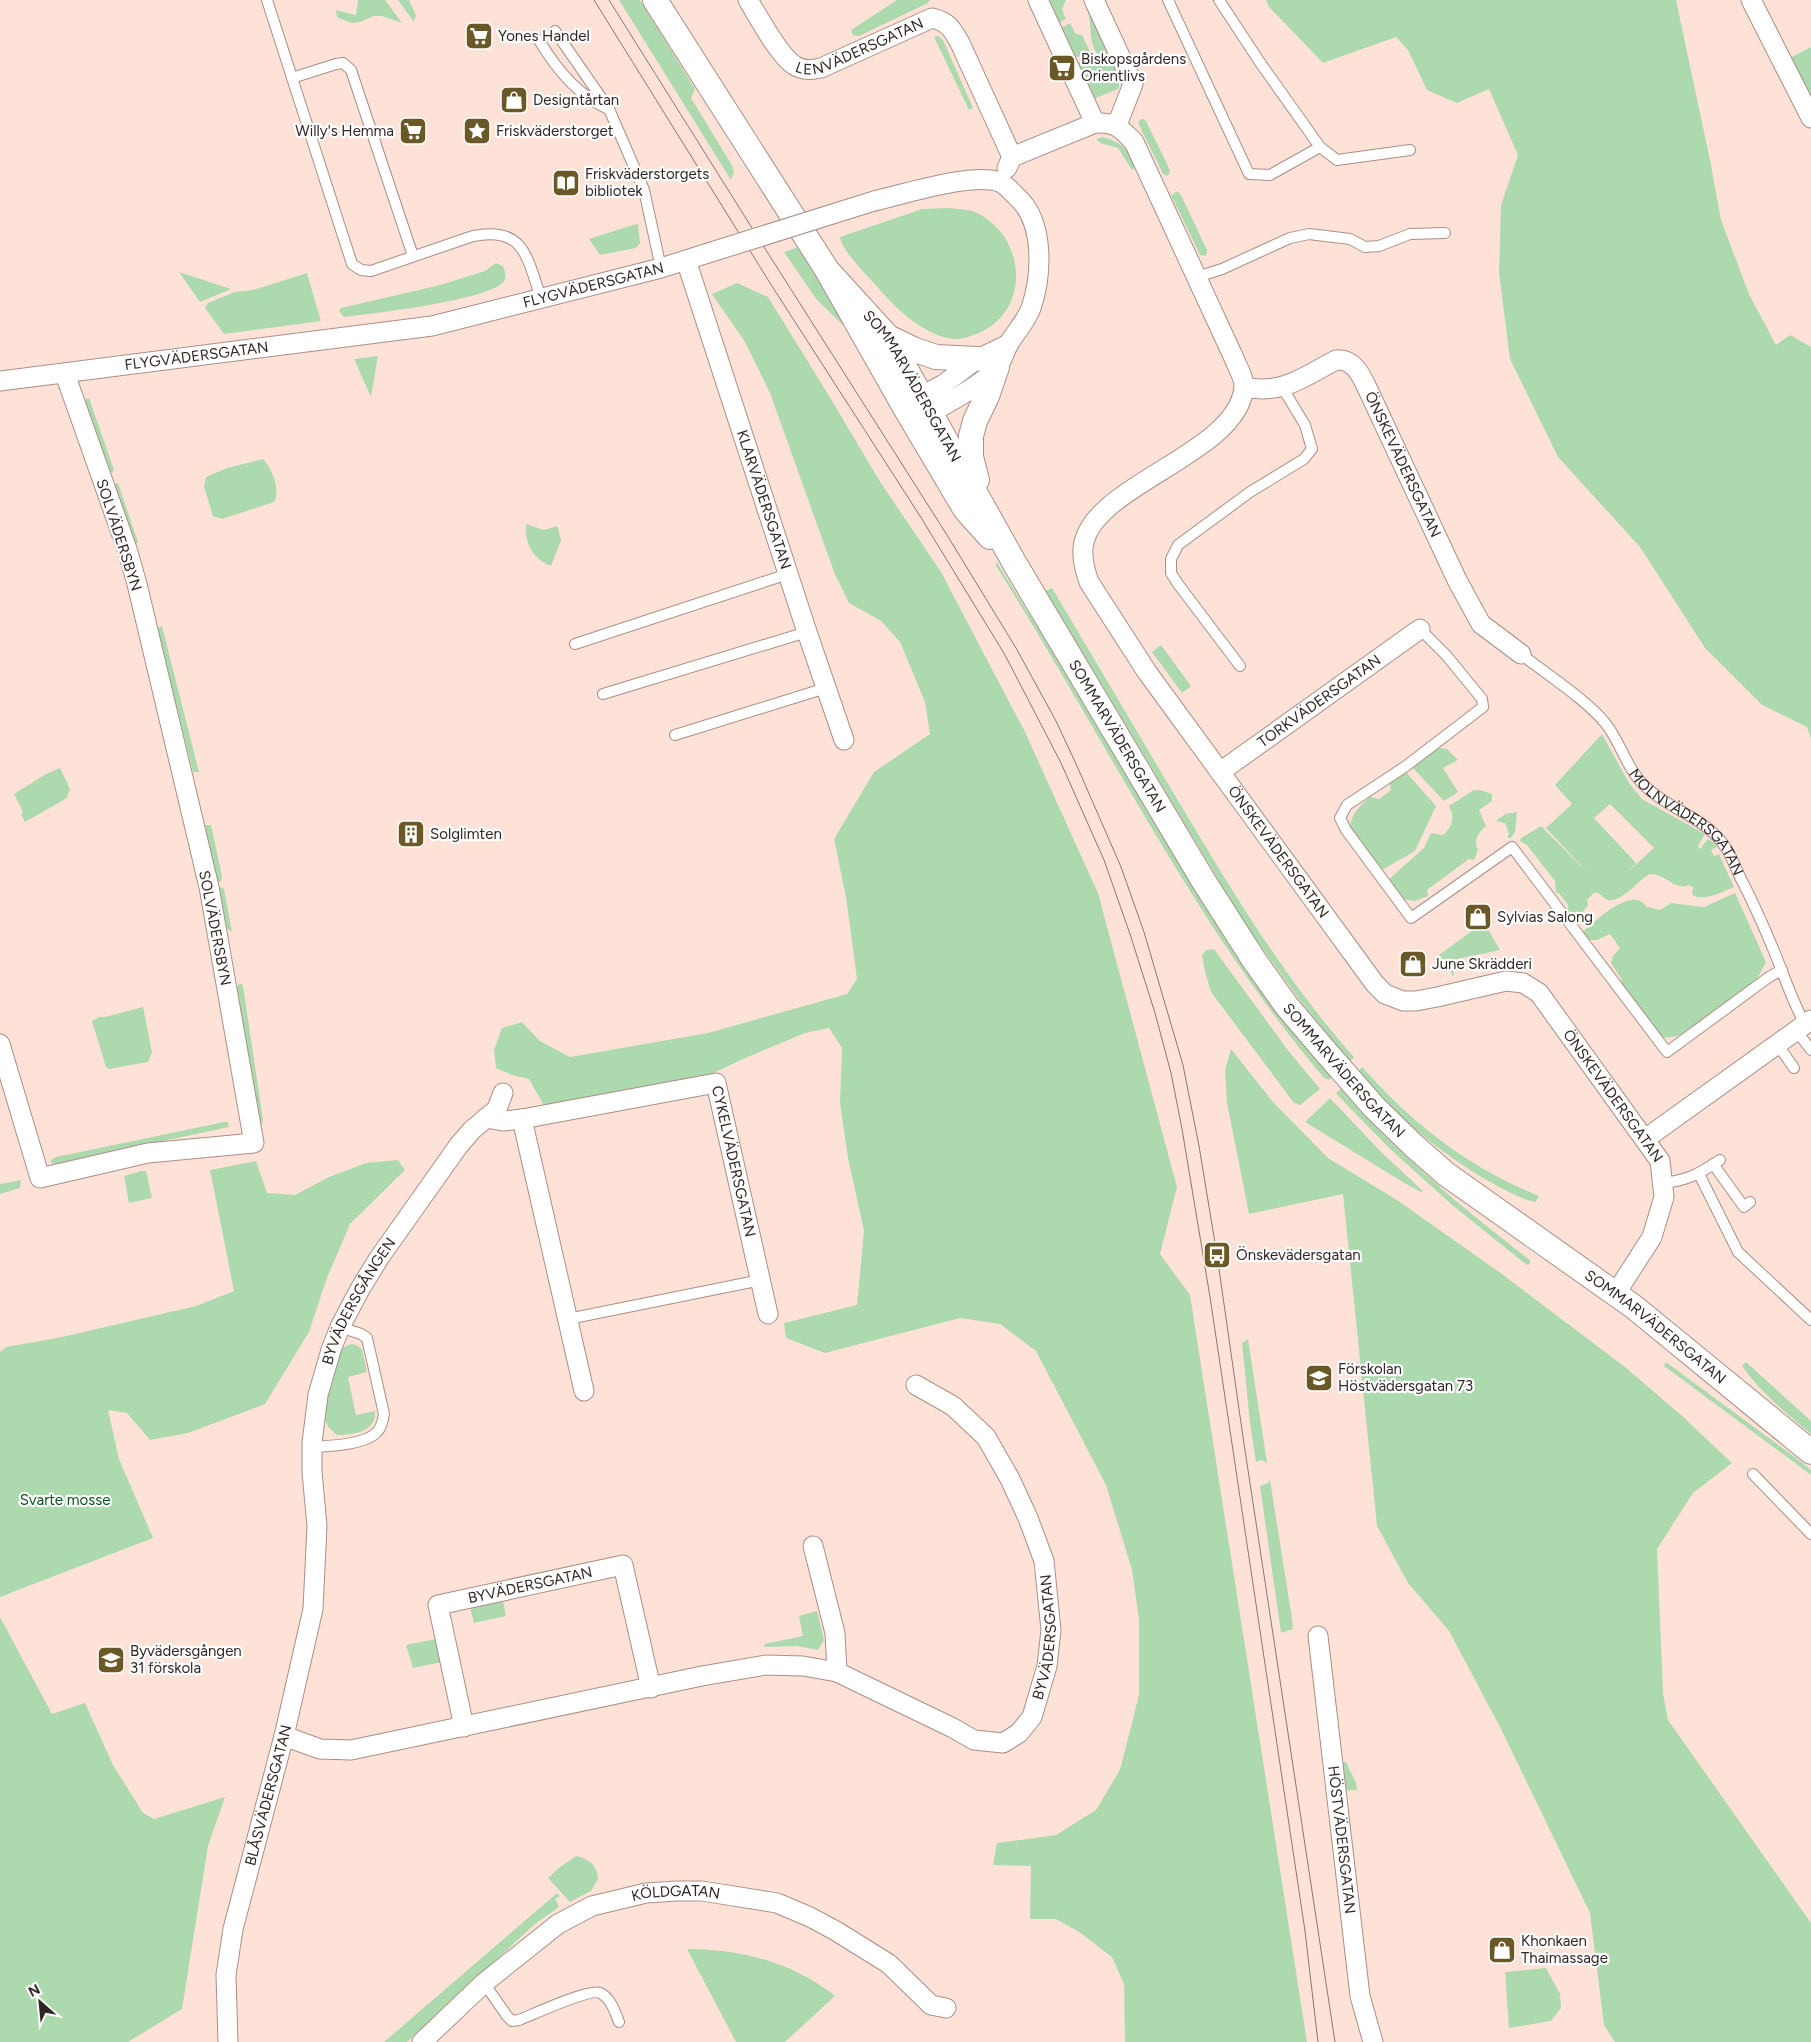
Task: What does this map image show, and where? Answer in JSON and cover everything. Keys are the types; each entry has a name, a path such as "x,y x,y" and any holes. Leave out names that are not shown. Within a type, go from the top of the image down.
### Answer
{"street":[{"name":"SOMMARVÄDERSGATAN","path":"655,0 917,409 982,504 1015,564 1208,888 1254,960 1286,1004 1374,1107 1413,1145 1469,1190 1616,1294 1811,1452"},
{"name":"LENVÄDERSGATAN","path":"748,0 784,57 794,65 806,70 821,68 932,18 943,20 951,26 960,43 1012,157"},
{"path":"1038,0 1095,123"},
{"path":"1094,0 1132,84 1117,125"},
{"path":"1751,0 1811,118"},
{"path":"917,409 978,383 987,363 1009,344 1031,308 1038,272 1038,240 1034,221 1025,204 1001,183 1012,157 1095,123 1107,122 1117,125 1134,142 1233,356 1244,386"},
{"name":"FLYGVÄDERSGATAN","path":"0,381 432,326 661,268 874,200 949,183 979,179 1001,183"},
{"name":"KLARVÄDERSGATAN","path":"686,260 844,740"},
{"name":"SOMMARVÄDERSGATAN","path":"827,270 888,337 917,409 964,509 1015,564"},
{"path":"888,337 915,350 936,357 987,363"},
{"name":"ÖNSKEVÄDERSGATAN","path":"1521,654 1481,624 1456,580 1358,370 1351,362 1342,359 1336,360 1274,390 1258,390 1244,386 1238,406 1222,428 1206,441 1117,501 1101,515 1089,531 1083,546 1084,565 1089,582 1147,672 1384,994 1403,1001 1416,1001 1506,981 1523,983 1539,993 1645,1139 1660,1161 1664,1183 1664,1197 1652,1237 1616,1294"},
{"path":"982,504 971,457 971,436 975,421 987,396 987,363"},
{"name":"SOLVÄDERSBYN","path":"0,1044 40,1178 148,1153 254,1143 209,887 137,584 128,552 65,374"},
{"name":"TORKVÄDERSGATAN","path":"1220,772 1420,629"},
{"path":"1645,1139 1804,1025"},
{"name":"CYKELVÄDERSGATAN","path":"486,1118 503,1121 522,1120 716,1083 768,1314"},
{"name":"BYVÄDERSGÅNGEN","path":"317,1546 312,1447 318,1395 340,1327 379,1258 459,1145 472,1130 497,1109 503,1093"},
{"path":"522,1120 584,1391"},
{"name":"BYVÄDERSGATAN","path":"284,1736 320,1749 351,1750 702,1676 766,1666 802,1666 837,1672 954,1728 974,1740 1003,1743 1019,1733 1032,1716 1047,1666 1051,1630 1044,1561 1028,1518 1010,1480 986,1437 953,1406 916,1385"},
{"name":"BLÅSVÄDERSGATAN","path":"228,2042 226,1975 233,1929 284,1736 313,1609 317,1546"},
{"path":"813,1546 835,1633 837,1672"},
{"name":"BYVÄDERSGATAN","path":"464,1727 438,1605 613,1567 623,1565 651,1688"},
{"name":"HÖSTVÄDERSGATAN","path":"1318,1636 1360,1996 1373,2042"},
{"name":"KÖLDGATAN","path":"422,2042 484,1983 558,1924 592,1906 646,1893 702,1891 777,1903 810,1917 836,1931 889,1964 931,2005 946,2008"}],"lane":[{"path":"267,0 352,264 361,270 371,271 473,236 490,233 506,235 525,251 541,298"},
{"path":"1168,0 1249,174 1270,175 1320,148"},
{"path":"1220,0 1259,61 1320,148 1337,160 1410,150"},
{"path":"555,31 609,109 644,190 661,268"},
{"path":"539,40 551,61 575,88 596,103 609,109"},
{"path":"292,78 343,63 351,70 413,256"},
{"path":"1197,277 1290,238 1309,234 1350,239 1365,247 1379,246 1410,234 1446,233"},
{"path":"1240,666 1178,584 1171,573 1171,559 1178,545 1250,492 1304,459 1312,449 1305,425 1282,387"},
{"path":"575,644 788,574"},
{"path":"1420,629 1446,655 1482,699 1483,706 1419,756 1347,805 1340,818 1346,830 1411,918 1512,847 1667,1052 1782,970"},
{"path":"603,694 807,632"},
{"name":"MOLNVÄDERSGATAN","path":"1521,654 1590,707 1606,723 1633,772 1645,787 1661,799 1704,823 1717,834 1731,857 1782,970 1804,1025 1811,1050"},
{"path":"675,735 826,688"},
{"path":"1777,1044 1794,1068"},
{"path":"1664,1183 1683,1180 1698,1174 1716,1162 1744,1207 1750,1202"},
{"path":"1698,1174 1738,1252 1811,1320"},
{"path":"568,1319 761,1280"},
{"path":"312,1447 363,1440 376,1433 382,1424 384,1414 368,1338 340,1327"},
{"path":"1753,1474 1811,1534"},
{"path":"484,1983 512,2021 594,1992 600,1993 611,2003 619,2022"}],"green space":[{"path":"358,0 385,0 402,23 382,16 374,16 352,23 338,18 335,10 356,15"},
{"path":"398,0 409,0 416,15 414,22"},
{"path":"619,0 640,0 695,89 691,98 733,167 734,172 731,180"},
{"path":"897,0 930,0 928,3 859,36 853,35 851,30"},
{"path":"1045,0 1066,0 1062,9 1066,19 1057,24"},
{"path":"1266,0 1676,0 1721,220 1749,294 1776,345 1790,335 1811,347 1811,739 1807,727 1762,705 1705,648 1640,547 1558,457 1510,359 1499,273 1501,205 1518,155 1489,89 1457,103 1427,90 1408,50 1396,37 1323,63 1269,7"},
{"path":"1089,8 1111,54 1100,56 1093,47 1087,9"},
{"path":"1070,23 1076,34 1082,35 1092,56 1072,57 1059,29"},
{"path":"938,36 943,40 973,108 969,110 934,37"},
{"path":"1811,47 1811,99 1790,58"},
{"path":"1113,60 1119,76 1118,89 1092,98 1073,62"},
{"path":"1144,119 1147,123 1170,170 1167,176 1163,174 1140,127 1138,122"},
{"path":"1103,137 1115,141 1124,148 1137,167 1132,170 1118,148 1100,143 1096,139"},
{"path":"1177,191 1181,195 1207,250 1206,256 1200,255 1171,196"},
{"path":"949,208 975,212 992,223 1005,237 1013,254 1016,272 1014,291 1008,308 996,322 979,333 966,338 956,339 932,333 904,314 858,265 846,250 840,237 922,209"},
{"path":"636,224 638,225 640,243 636,248 600,255 589,239"},
{"path":"798,247 847,329 817,300 784,252"},
{"path":"496,263 503,266 506,275 504,281 495,288 478,294 429,305 344,317 339,311 341,308 440,285 485,271"},
{"path":"179,272 231,289 200,302"},
{"path":"307,273 321,321 224,334 205,308 208,303 235,292 253,290"},
{"path":"737,283 768,297 879,480 941,572 1025,732 1098,893 1177,1187 1160,1254 1190,1295 1307,2042 1125,2042 1124,1984 1112,1957 1079,1932 1056,1919 1030,1919 1031,1866 993,1865 997,1843 1056,1835 1096,1810 1120,1770 1139,1695 1139,1619 1132,1570 1106,1485 1036,1351 1000,1324 960,1318 825,1353 786,1338 784,1323 857,1305 864,1231 848,1158 840,1103 842,1048 829,1028 805,1033 709,1075 546,1109 529,1079 512,1075 496,1068 494,1050 502,1028 522,1022 540,1041 570,1057 708,1033 847,994 857,979 846,897 834,839 874,772 930,734 925,702 900,642 881,621 849,603 834,572 770,393 745,342 712,294"},
{"path":"378,356 371,397 354,359"},
{"path":"89,398 114,470 110,474 80,401"},
{"path":"263,459 270,468 276,486 274,502 222,519 213,516 204,487 206,477 227,468"},
{"path":"118,483 138,542 136,544 132,543 111,484"},
{"path":"526,524 544,530 557,526 561,540 551,566 539,559 528,544"},
{"path":"996,561 1062,666 1212,918 1281,1017 1331,1077 1330,1080 1324,1078 1276,1018 1232,956 1191,893 996,566"},
{"path":"1052,588 1242,906 1306,999 1354,1057 1350,1062 1299,999 1246,926 1046,591"},
{"path":"162,626 199,772 193,772 158,631 158,628"},
{"path":"1161,645 1191,686 1182,693 1152,652"},
{"path":"1602,734 1629,783 1642,799 1705,834 1698,846 1700,849 1708,839 1713,842 1717,847 1711,850 1714,856 1719,854 1734,887 1714,895 1698,897 1693,896 1692,890 1694,888 1689,885 1680,886 1662,877 1650,874 1619,898 1608,900 1598,893 1594,893 1587,900 1588,906 1573,922 1567,913 1568,905 1559,893 1556,893 1555,881 1527,845 1520,841 1521,838 1541,826 1590,875 1546,828 1572,804 1555,785","holes":["1610,804 1654,848 1624,875 1636,863 1594,818"]},
{"path":"1440,748 1447,749 1458,760 1443,768 1458,792 1444,801 1410,765"},
{"path":"60,768 70,789 67,798 25,822 21,814 23,812 14,794 46,774"},
{"path":"1405,771 1436,806 1415,851 1380,871 1350,827 1351,822 1357,810 1370,797 1379,799 1391,790 1389,782"},
{"path":"1474,790 1492,794 1492,801 1479,810 1486,826 1477,837 1478,850 1474,860 1469,859 1427,890 1428,896 1415,901 1402,899 1388,880 1424,848 1431,833 1443,835 1452,822 1449,806"},
{"path":"1517,812 1515,832 1511,838 1507,838 1509,834 1505,823 1496,821 1505,814"},
{"path":"205,825 211,825 222,876 221,881 217,883"},
{"path":"221,887 224,889 232,932 226,928 216,888"},
{"path":"1735,893 1766,962 1757,979 1704,1019 1678,1036 1664,1038 1649,1024 1622,988 1622,980 1611,963 1613,956 1620,948 1610,934 1597,940 1588,940 1581,933 1604,914 1623,902 1640,901 1647,907 1660,910 1671,903 1704,907"},
{"path":"1484,922 1500,950 1453,960 1454,977 1439,955"},
{"path":"1214,949 1287,1049 1320,1089 1300,1105 1294,1103 1211,992 1202,955 1206,950"},
{"path":"239,984 243,986 263,1120 260,1125 236,989"},
{"path":"143,1007 152,1052 148,1062 109,1069 106,1067 92,1021 99,1017"},
{"path":"1231,1049 1273,1102 1328,1158 1397,1200 1502,1274 1625,1367 1681,1415 1732,1463 1693,1493 1657,1549 1663,1693 1668,1720 1811,1923 1811,2042 1615,2042 1604,2025 1590,1913 1501,1729 1449,1631 1408,1583 1377,1526 1343,1194 1249,1214 1227,1103 1225,1070"},
{"path":"1361,1068 1402,1108 1444,1143 1489,1172 1539,1196 1536,1202 1521,1198 1489,1181 1437,1147 1390,1106 1360,1073 1359,1070"},
{"path":"1341,1089 1407,1158 1455,1200 1530,1260 1530,1264 1527,1265 1451,1204 1389,1148 1336,1093"},
{"path":"1330,1098 1380,1151 1423,1191 1421,1192 1406,1184 1305,1122"},
{"path":"228,1122 229,1127 55,1164 51,1163 51,1160 56,1157"},
{"name":"Svarte mosse","path":"398,1160 405,1170 350,1224 327,1278 309,1332 265,1404 188,1433 150,1440 127,1413 108,1410 119,1459 153,1538 0,1597 0,1352 6,1347 62,1337 196,1306 234,1291 210,1170 256,1161 267,1193 295,1195 329,1177 366,1163"},
{"path":"146,1171 152,1198 129,1203 124,1176"},
{"path":"21,1180 20,1188 0,1194 0,1184"},
{"path":"1248,1339 1267,1463 1262,1460 1256,1462 1250,1423 1242,1343"},
{"path":"350,1344 362,1349 367,1372 348,1377 356,1415 375,1411 375,1418 372,1424 363,1431 337,1435 325,1420 325,1406 341,1349"},
{"path":"1666,1362 1796,1458 1811,1470 1811,1475 1664,1366"},
{"path":"1746,1362 1811,1421 1811,1434 1757,1385 1742,1366"},
{"path":"1270,1480 1293,1629 1281,1633 1260,1486 1268,1483"},
{"path":"502,1595 506,1616 474,1623 469,1603"},
{"path":"817,1611 824,1640 818,1650 797,1646 765,1647 764,1644 803,1636 799,1616"},
{"path":"0,1617 52,1714 85,1703 113,1765 143,1813 154,1819 225,1797 208,1846 182,2009 128,2042 0,2042"},
{"path":"436,1639 442,1662 413,1668 406,1645"},
{"path":"1346,1762 1356,1783 1357,1790 1342,1791 1339,1763"},
{"path":"576,1856 592,1863 598,1879 591,1891 570,1902 548,1878"},
{"path":"557,1893 560,1896 555,1899 559,1907 535,1924 407,2042 384,2042"},
{"path":"687,1949 746,1955 784,1966 819,1984 835,1996 785,2042 736,2042"},
{"path":"1546,1968 1560,1994 1561,2008 1551,2021 1509,2028 1505,1972"}],"tram line":[{"path":"594,0 770,283 920,516 1005,655 1061,763 1104,860 1155,1013 1171,1073 1182,1129 1210,1297 1305,1931 1318,2042"},
{"path":"609,0 947,535 1016,648 1056,721 1121,867 1144,932 1183,1065 1199,1146 1335,2042"}],"place":[{"name":"Yones Handel","path":"479,36"},
{"name":"Biskopsgårdens Orientlivs","path":"1062,68"},
{"name":"Designtårtan","path":"514,100"},
{"name":"Willy's Hemma","path":"413,131"},
{"name":"Friskväderstorget","path":"477,131"},
{"name":"Friskväderstorgets bibliotek","path":"566,183"},
{"name":"Solglimten","path":"411,834"},
{"name":"Sylvias Salong","path":"1478,917"},
{"name":"June Skrädderi","path":"1413,964"},
{"name":"Önskevädersgatan","path":"1217,1255"},
{"name":"Förskolan Höstvädersgatan 73","path":"1319,1378"},
{"name":"Byvädersgången 31 förskola","path":"111,1660"},
{"name":"Khonkaen Thaimassage","path":"1502,1950"}]}
